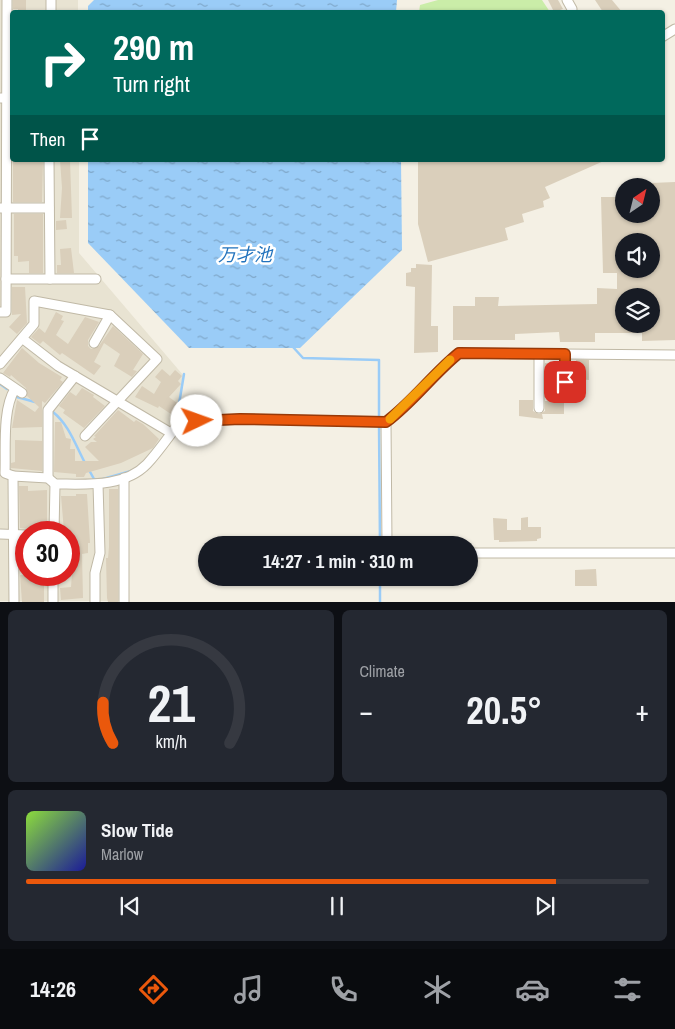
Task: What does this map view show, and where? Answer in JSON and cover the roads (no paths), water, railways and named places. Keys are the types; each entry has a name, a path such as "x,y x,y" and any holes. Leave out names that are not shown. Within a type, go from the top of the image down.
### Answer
{"street":[{"path":"0,312 6,312 3,208 7,0"},
{"path":"567,0 572,9"},
{"path":"49,162 50,280"},
{"path":"3,208 49,208"},
{"path":"6,279 96,279"},
{"path":"0,364 34,324 34,301 110,314 157,359 118,401 94,420 85,436"},
{"path":"94,343 110,314"},
{"path":"23,339 75,376 171,433"},
{"path":"6,474 48,478 55,484 98,484 124,478 136,473 146,464 180,422 240,419 386,422 400,412 444,365 459,353 675,355"},
{"path":"539,354 539,408"},
{"path":"565,354 565,396"},
{"path":"48,478 44,435 48,410 75,376"},
{"path":"0,378 18,391 10,396 3,426 13,535 14,602"},
{"path":"386,422 387,536"},
{"path":"124,478 124,602"},
{"path":"54,521 55,484"},
{"path":"95,602 95,573 100,553 98,484"},
{"path":"0,534 13,535"},
{"path":"478,553 675,553"},
{"path":"53,586 53,602"}],"water":[{"path":"94,0 397,0 396,10 88,10 88,6"},
{"name":"万才池","path":"88,162 401,162 402,250 300,348 189,348 88,243"}],"waterway":[{"path":"293,347 303,358 379,360 379,419"},
{"path":"176,422 184,374"},
{"path":"0,384 7,389"},
{"path":"17,397 35,402"},
{"path":"53,412 68,429 85,463"},
{"path":"379,424 380,536"},
{"path":"89,470 94,479 97,480"},
{"path":"103,479 131,471"},
{"path":"380,586 380,602"}]}
